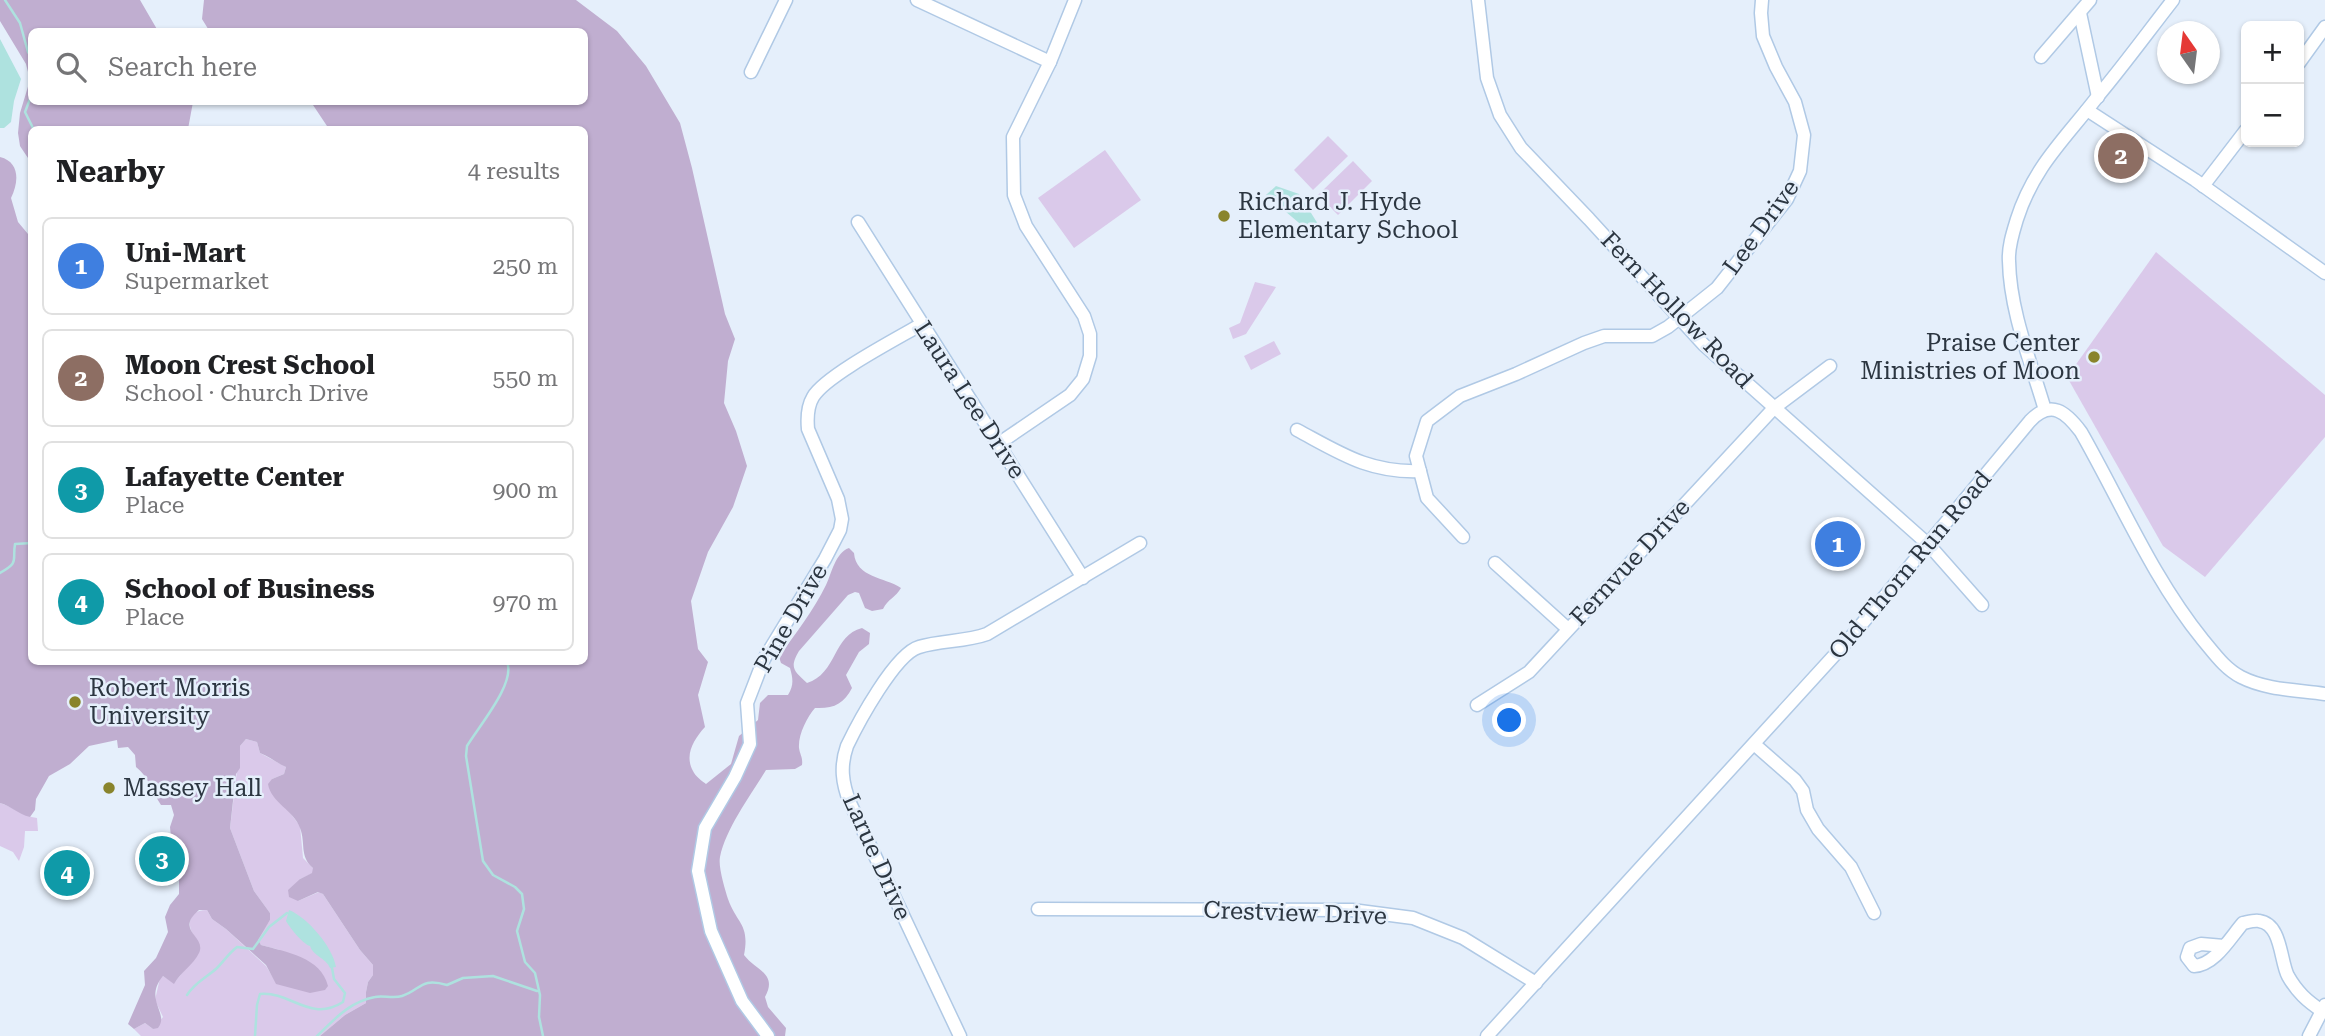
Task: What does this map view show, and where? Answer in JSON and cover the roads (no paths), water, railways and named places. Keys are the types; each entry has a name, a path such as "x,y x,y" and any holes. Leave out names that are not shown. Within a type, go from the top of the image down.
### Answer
{"street":[{"path":"751,72 786,0"},
{"path":"917,0 1050,62"},
{"path":"998,444 1070,395 1083,379 1090,356 1090,334 1084,316 1026,226 1014,195 1013,137 1050,62 1075,0"},
{"name":"Fern Hollow Road","path":"1478,0 1487,78 1500,114 1521,148 1704,345 1930,545 1982,605"},
{"name":"Lee Drive","path":"1420,471 1416,456 1427,421 1460,396 1584,343 1604,336 1651,336 1681,318 1717,288 1787,199 1800,172 1804,135 1795,102 1763,36 1762,0"},
{"path":"2041,57 2090,0"},
{"path":"2173,0 2098,97 2058,143 2032,182 2013,230 2008,258 2010,282 2045,410 2062,412 2081,432 2166,590 2192,626 2224,664 2237,675 2275,688 2325,694"},
{"path":"2080,13 2098,97"},
{"path":"2304,56 2325,27"},
{"path":"2087,110 2203,186 2325,272"},
{"path":"2203,186 2241,137"},
{"name":"Laura Lee Drive","path":"858,222 1083,578"},
{"name":"Pine Drive","path":"768,1036 742,1001 711,931 698,871 705,828 735,777 750,744 747,703 764,659 840,530 842,519 838,499 808,429 808,408 812,398 817,390 833,378 922,324"},
{"name":"Fernvue Drive","path":"1477,705 1528,672 1774,408 1830,366"},
{"name":"Old Thorn Run Road","path":"1488,1036 1851,637 1930,545 2030,421 2045,410"},
{"path":"1297,430 1363,464 1395,472 1420,471 1427,498 1463,537"},
{"name":"Larue Drive","path":"960,1036 853,812 844,784 844,755 852,736 887,679 908,652 921,646 987,634 1140,543"},
{"path":"1495,563 1568,629"},
{"path":"1754,744 1795,780 1803,791 1807,810 1818,829 1851,867 1874,913"},
{"name":"Crestview Drive","path":"1038,909 1352,910 1413,918 1463,938 1536,983"},
{"path":"2224,946 2243,923 2260,921 2271,927 2280,945 2287,974 2303,998 2323,1008 2309,1036"}],"waterway":[{"path":"5,0 20,23 28,52"},
{"path":"28,104 25,112 32,126"},
{"path":"0,573 13,563 15,544 28,543"},
{"path":"507,665 506,681 501,693 467,746 466,756 483,861 493,875 522,894 524,909 517,931 525,962 535,973 540,995 539,1017 543,1036"},
{"path":"187,995 237,947 253,949 269,927 287,913"},
{"path":"255,1036 260,994 271,994 320,1009 331,1008 343,1002 345,993 334,979 332,968"},
{"path":"317,1036 343,1012 366,999 402,996 426,983 447,985 463,978 493,976 537,991"}],"place":[{"name":"Moon Crest School","path":"2121,156"},
{"name":"Richard J. Hyde Elementary School","path":"1224,216"},
{"name":"Praise Center Ministries of Moon","path":"2094,357"},
{"name":"Uni-Mart","path":"1838,544"},
{"name":"Robert Morris University","path":"75,702"},
{"name":"Massey Hall","path":"109,788"},
{"name":"Lafayette Center","path":"162,859"},
{"name":"School of Business","path":"67,873"}]}
